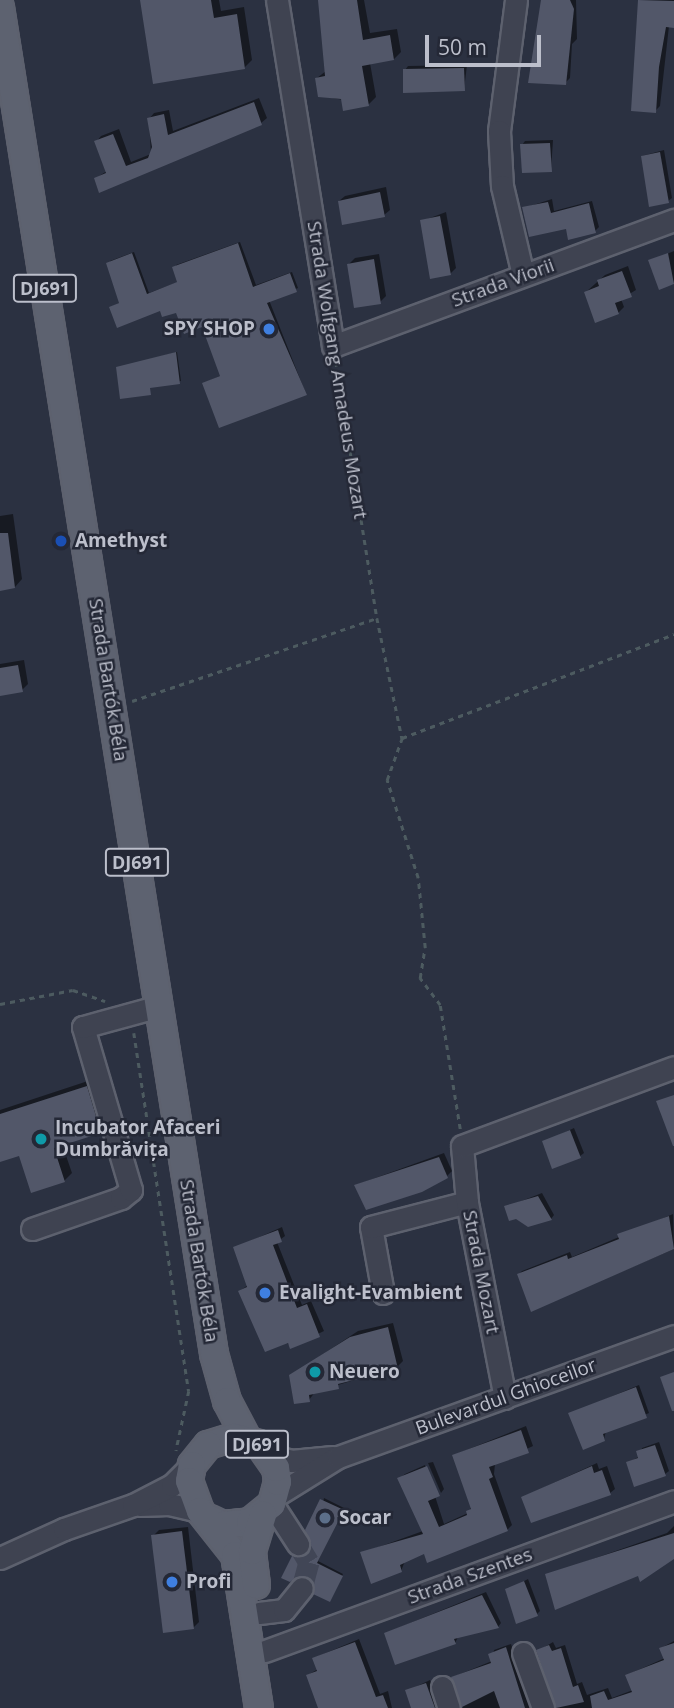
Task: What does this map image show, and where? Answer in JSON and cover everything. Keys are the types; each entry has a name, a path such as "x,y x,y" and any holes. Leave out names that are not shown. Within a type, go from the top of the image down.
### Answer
{"main road":[{"name":"Strada Bartók Béla","path":"0,7 214,1354 227,1401 247,1439"},
{"name":"Strada Bartók Béla","path":"191,1458 214,1354"},
{"name":"DJ691","path":"259,1708 258,1632 252,1551 270,1505 276,1468 269,1455 247,1439 234,1437 191,1458 192,1497 235,1555 258,1632 272,1708"},
{"path":"205,1515 237,1526 270,1505"}],"street":[{"name":"Strada Wolfgang Amadeus Mozart","path":"277,0 333,346"},
{"path":"516,0 499,131 502,186 523,275"},
{"name":"Strada Viorii","path":"333,346 674,220"},
{"path":"32,1229 121,1198 131,1190 83,1027 159,1006"},
{"path":"462,1146 674,1067"},
{"name":"Strada Mozart","path":"462,1146 467,1202 505,1398"},
{"path":"383,1293 371,1227 467,1202"},
{"name":"Bulevardul Ghioceilor","path":"269,1455 291,1461 338,1457 674,1336"},
{"name":"Bulevardul Ghioceilor","path":"270,1505 338,1457"},
{"path":"0,1558 64,1529 133,1505 172,1485 191,1458"},
{"name":"Strada Szentes","path":"258,1632 674,1501"},
{"path":"133,1505 169,1504 205,1515"},
{"path":"270,1505 298,1544"},
{"path":"248,1708 242,1650 284,1610 302,1588"},
{"path":"523,1653 543,1708"},
{"path":"442,1687 449,1708"}],"path":[{"name":"Strada Wolfgang Amadeus Mozart","path":"333,346 377,618 402,738"},
{"path":"111,704 142,700 377,618"},
{"path":"462,1146 440,1004 420,978 425,948 418,878 387,780 402,738 674,634"},
{"path":"0,1004 73,990 131,1013 189,1391 191,1458"}],"building":[{"path":"140,0 211,0 214,18 237,14 245,69 153,84"},
{"path":"318,0 357,0 363,40 390,35 394,60 362,66 369,106 343,111 341,99 318,97 315,78 325,76"},
{"path":"541,0 570,0 574,9 566,85 528,83"},
{"path":"638,0 674,1 674,28 666,27 659,67 656,113 631,111"},
{"path":"464,68 465,91 403,93 403,69"},
{"path":"254,102 262,125 99,193 94,178 106,173 94,141 113,134 126,166 148,158 152,147 147,118 164,114 168,135"},
{"path":"550,143 552,172 522,173 520,144"},
{"path":"660,152 669,203 649,207 641,156"},
{"path":"380,192 385,217 342,225 338,201"},
{"path":"548,202 551,213 589,203 596,233 568,240 566,229 529,237 522,207"},
{"path":"440,216 451,275 430,279 420,220"},
{"path":"238,243 253,287 290,273 297,292 267,303 307,395 219,428 202,383 220,376 202,327 184,334 176,313 162,317 160,311 117,328 109,307 119,303 106,263 132,253 147,294 177,282 172,267"},
{"path":"668,253 674,284 659,290 648,260"},
{"path":"374,259 381,304 354,308 347,264"},
{"path":"622,271 632,297 615,303 619,314 595,323 584,292 599,286 597,280"},
{"path":"176,352 180,384 150,388 151,395 120,399 116,367"},
{"path":"0,533 8,533 15,588 0,591"},
{"path":"18,665 23,692 0,696 0,668"},
{"name":"Incubator Afaceri Dumbrăvița","path":"87,1086 101,1133 54,1148 65,1182 31,1193 19,1156 0,1162 0,1114"},
{"path":"674,1095 674,1146 673,1146 656,1101"},
{"path":"570,1130 581,1158 552,1169 542,1141"},
{"path":"439,1157 448,1178 422,1192 366,1210 354,1185"},
{"path":"538,1196 552,1220 528,1227 516,1219 509,1221 504,1206"},
{"path":"669,1216 674,1249 531,1312 517,1274 567,1255 568,1259 619,1239 617,1234"},
{"path":"278,1230 282,1242 273,1245 297,1308 307,1304 320,1337 290,1349 288,1343 265,1352 238,1291 247,1287 233,1247"},
{"path":"388,1327 398,1369 338,1384 339,1389 309,1395 310,1402 294,1404 289,1375 350,1337"},
{"path":"674,1372 674,1411 672,1411 660,1377"},
{"path":"636,1387 647,1418 603,1434 605,1441 583,1450 568,1413"},
{"path":"521,1430 529,1453 489,1467 493,1477 489,1479 508,1531 427,1563 424,1554 400,1565 402,1572 371,1584 360,1552 423,1534 397,1478 427,1466 440,1496 428,1501 439,1527 467,1515 466,1511 471,1509 452,1455"},
{"path":"655,1445 666,1476 634,1487 626,1462 638,1458 636,1451"},
{"path":"592,1466 594,1473 602,1470 611,1495 531,1523 521,1497"},
{"path":"320,1499 344,1510 317,1563 343,1576 330,1602 313,1594 310,1577 298,1576 290,1582 281,1578 292,1556 305,1555 310,1549 305,1530"},
{"name":"Profi","path":"182,1531 194,1629 163,1633 151,1535"},
{"path":"674,1533 674,1559 640,1582 638,1576 555,1610 545,1574"},
{"path":"524,1581 538,1616 516,1624 505,1589"},
{"path":"482,1595 499,1628 454,1639 456,1644 395,1665 384,1633"},
{"path":"355,1642 376,1697 383,1695 388,1708 318,1708 306,1675 317,1671 312,1658"},
{"path":"674,1643 674,1708 592,1708 590,1696 604,1691 608,1700 632,1692 625,1675 664,1660 659,1648"},
{"path":"549,1645 552,1651 561,1648 573,1687 578,1685 584,1702 556,1708 536,1650"},
{"path":"506,1647 525,1708 500,1708 494,1691 462,1707 451,1677 491,1663 488,1654"},
{"path":"426,1683 435,1708 411,1708 405,1690"}],"tunnel":[{"path":"298,1544 309,1562 302,1588"}],"place":[{"name":"SPY SHOP","path":"269,329"},
{"name":"Amethyst","path":"61,541"},
{"name":"Incubator Afaceri Dumbrăvița","path":"41,1139"},
{"name":"Evalight-Evambient","path":"265,1293"},
{"name":"Neuero","path":"315,1372"},
{"name":"Socar","path":"325,1518"},
{"name":"Profi","path":"172,1582"}]}
